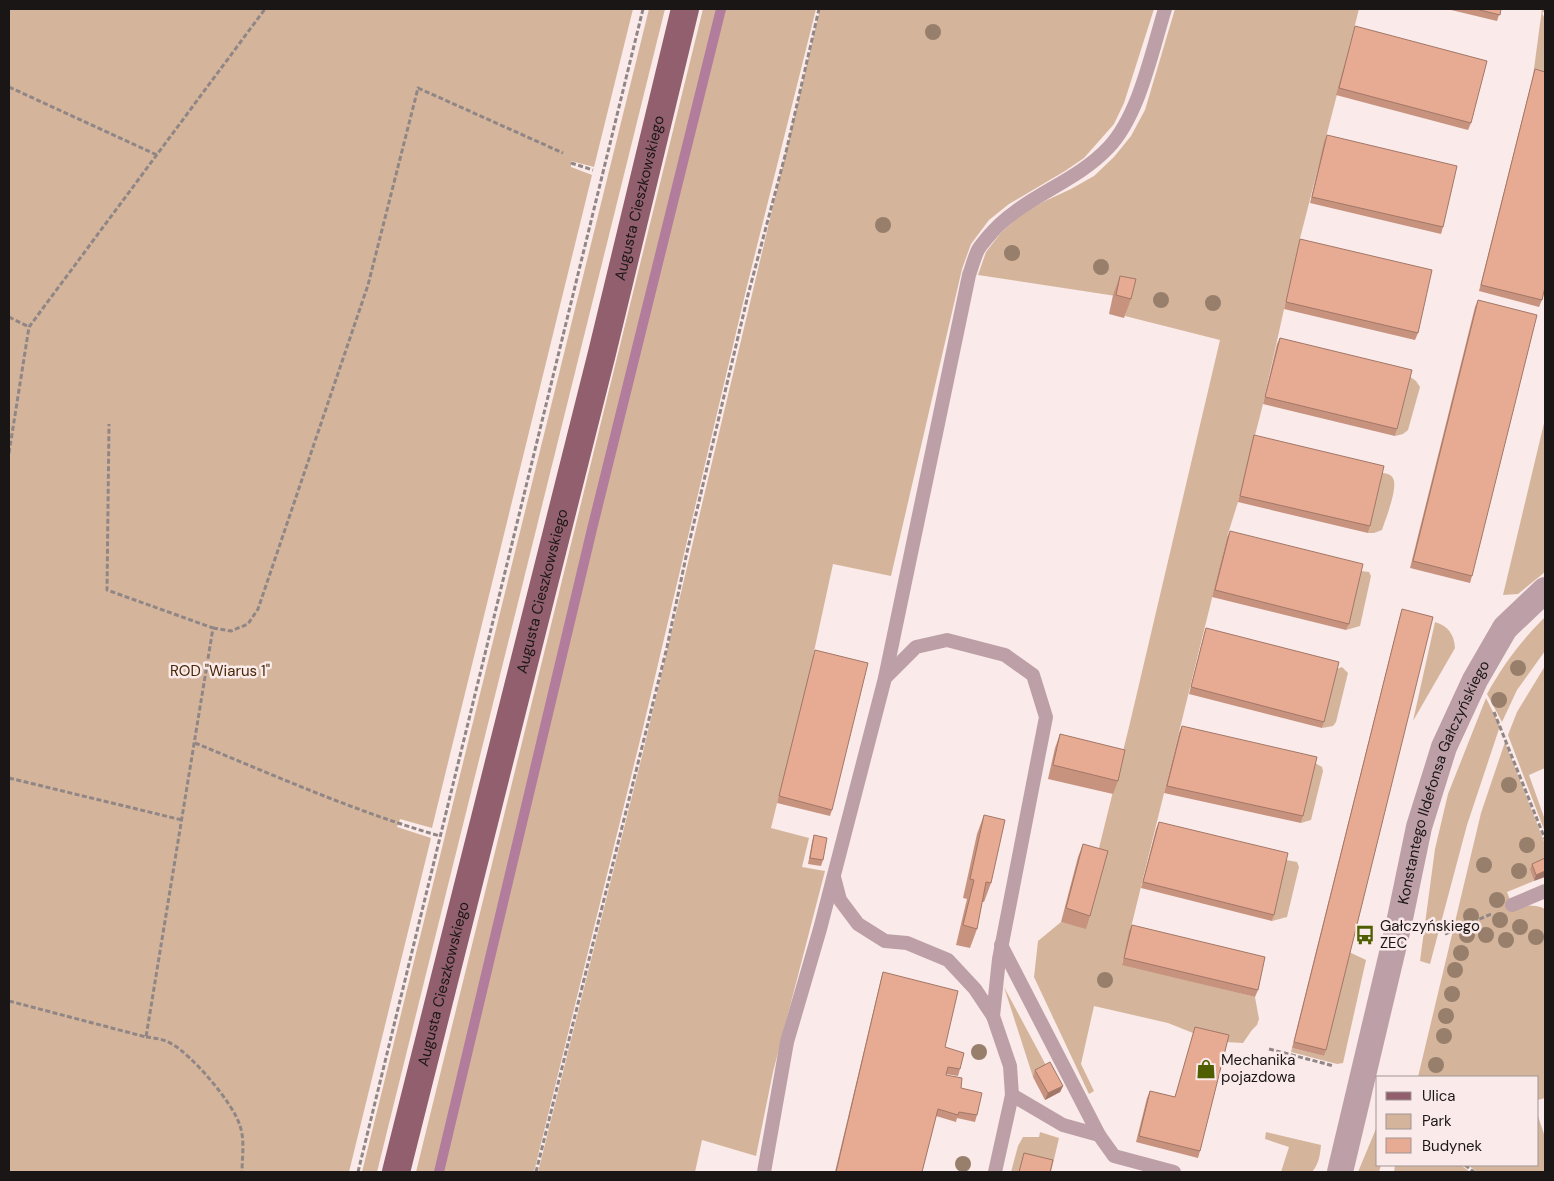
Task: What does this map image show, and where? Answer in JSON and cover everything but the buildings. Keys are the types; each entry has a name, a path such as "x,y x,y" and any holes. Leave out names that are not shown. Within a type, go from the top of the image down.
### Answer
{"main road":[{"name":"Augusta Cieszkowskiego","path":"396,1172 602,353 685,9"}],"street":[{"name":"Konstantego Ildefonsa Gałczyńskiego","path":"1340,1172 1396,938 1419,827 1444,747 1475,680 1505,628 1545,590"}],"lane":[{"path":"764,1172 787,1042 834,876 885,678 969,275 978,249 996,228 1016,210 1089,165 1109,148 1124,128 1135,107 1165,9"},
{"path":"885,678 916,648 948,640 1005,655 1033,675 1046,717 1002,945 993,1016"},
{"path":"834,876 840,900 858,924 885,941 907,943 948,960 975,989 993,1016 1010,1066 1012,1095 994,1172"},
{"path":"1512,905 1545,891"},
{"path":"1002,945 1099,1135 1114,1156 1174,1172"},
{"path":"1012,1095 1063,1125 1099,1135"}],"path":[{"path":"9,453 29,327 265,9"},
{"path":"358,1172 643,9"},
{"path":"536,1172 660,674 748,295 786,152 819,9"},
{"path":"9,87 157,154"},
{"path":"109,424 107,590 213,628 230,631 248,624 258,609 368,285 418,88 563,153"},
{"path":"571,164 593,170"},
{"path":"9,318 29,327"},
{"path":"146,1037 213,628"},
{"path":"1492,706 1504,732 1545,839"},
{"path":"195,743 346,805 398,824 440,836"},
{"path":"9,778 182,820"},
{"path":"1445,934 1512,905"},
{"path":"9,1001 146,1037 161,1039 172,1044 187,1055 221,1093 237,1115 241,1129 242,1172"},
{"path":"1269,1049 1335,1066"}],"green space":[{"name":"ROD \"Wiarus 1\"","path":"9,9 633,9 594,167 571,161 571,167 592,175 432,828 400,819 397,827 431,838 349,1172 9,1172"},
{"path":"649,9 665,9 377,1172 362,1172"},
{"path":"703,9 816,9 747,286 643,728 534,1172 416,1172"},
{"path":"820,9 1154,9 1124,103 1114,124 1084,158 1009,204 989,220 971,244 962,269 891,576 833,564 813,656 771,828 809,838 802,867 825,871 773,1072 756,1156 702,1140 695,1172 538,1172 642,756"},
{"path":"1175,9 1359,9 1298,246 1263,404 1227,537 1122,964 1255,997 1259,1019 1257,1025 1243,1043 1226,1042 1193,1033 1168,1023 1094,1006 1081,1064 1094,1091 1089,1094 1034,977 1038,941 1061,922 1086,928 1098,852 1220,340 1125,316 1129,298 978,275 986,252 1000,234 1020,215 1094,176 1114,157 1131,136 1145,110"},
{"path":"1542,9 1545,9 1542,13 1545,19 1545,79 1533,76"},
{"path":"1409,376 1420,387 1408,430 1403,434 1395,436"},
{"path":"1545,419 1545,572 1518,594 1503,595"},
{"path":"1382,473 1390,475 1393,479 1392,499 1382,530 1368,533"},
{"path":"1361,571 1369,572 1371,576 1360,626 1346,630"},
{"path":"1545,617 1545,651 1517,690 1502,722 1487,694 1513,654"},
{"path":"1435,622 1450,631 1455,648 1413,721"},
{"path":"1545,666 1545,768 1529,775 1545,820 1545,832 1508,735 1517,712"},
{"path":"1342,667 1348,673 1336,722 1333,726 1322,728 1337,669"},
{"path":"1486,698 1500,726 1467,825 1430,964 1420,961 1435,849 1448,794"},
{"path":"1505,742 1545,844 1545,864 1530,870 1534,881 1507,892 1512,905 1533,906 1545,909 1545,1098 1539,1100 1539,1076 1418,1076 1481,813"},
{"path":"1315,763 1322,767 1323,771 1311,820 1301,823"},
{"path":"1286,860 1297,862 1299,867 1287,917 1272,921"},
{"path":"1349,952 1366,960 1343,1063 1337,1064 1291,1052 1292,1048 1324,1056"},
{"path":"1004,987 1048,1069 1033,1077"},
{"path":"1539,1119 1545,1134 1545,1172 1477,1172 1469,1166 1539,1166"},
{"path":"1376,1129 1376,1166 1381,1166 1379,1172 1358,1172"},
{"path":"1040,1132 1059,1138 1051,1172 1011,1172 1018,1146 1023,1137 1039,1137"},
{"path":"1266,1132 1321,1145 1318,1163 1312,1172 1281,1172 1289,1147 1265,1139"},
{"path":"1395,1166 1462,1166 1470,1172 1394,1172"}],"waterway":[{"path":"439,1172 592,529 721,9"}],"place":[{"name":"Gałczyńskiego ZEC","path":"1365,935"},
{"name":"Mechanika pojazdowa","path":"1206,1069"}]}
